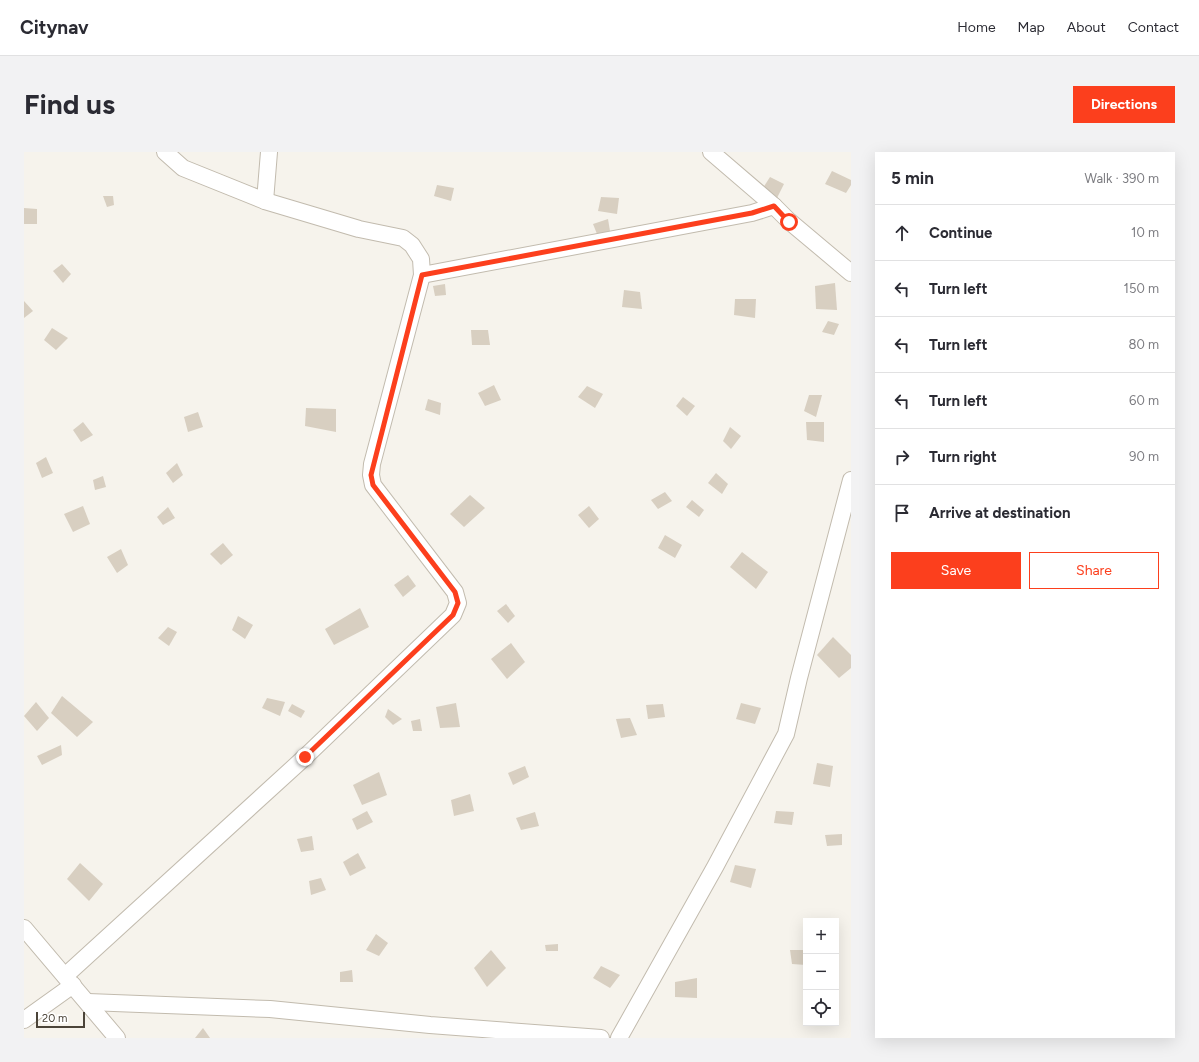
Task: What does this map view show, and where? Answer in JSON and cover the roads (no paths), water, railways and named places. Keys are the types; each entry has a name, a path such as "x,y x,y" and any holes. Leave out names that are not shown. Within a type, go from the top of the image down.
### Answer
{"street":[{"path":"24,1020 69,980 453,615 458,603 455,592 373,485 371,475 422,275 421,259 412,245 403,238 359,229 265,201 183,168 165,152"},
{"path":"265,201 269,152"},
{"path":"711,152 774,206 789,222 851,273"},
{"path":"422,275 752,213 774,206"},
{"path":"619,1038 715,867 786,734 800,670 851,480"},
{"path":"24,928 88,1002 110,1034"},
{"path":"88,1002 270,1009 430,1025 601,1038"}]}
